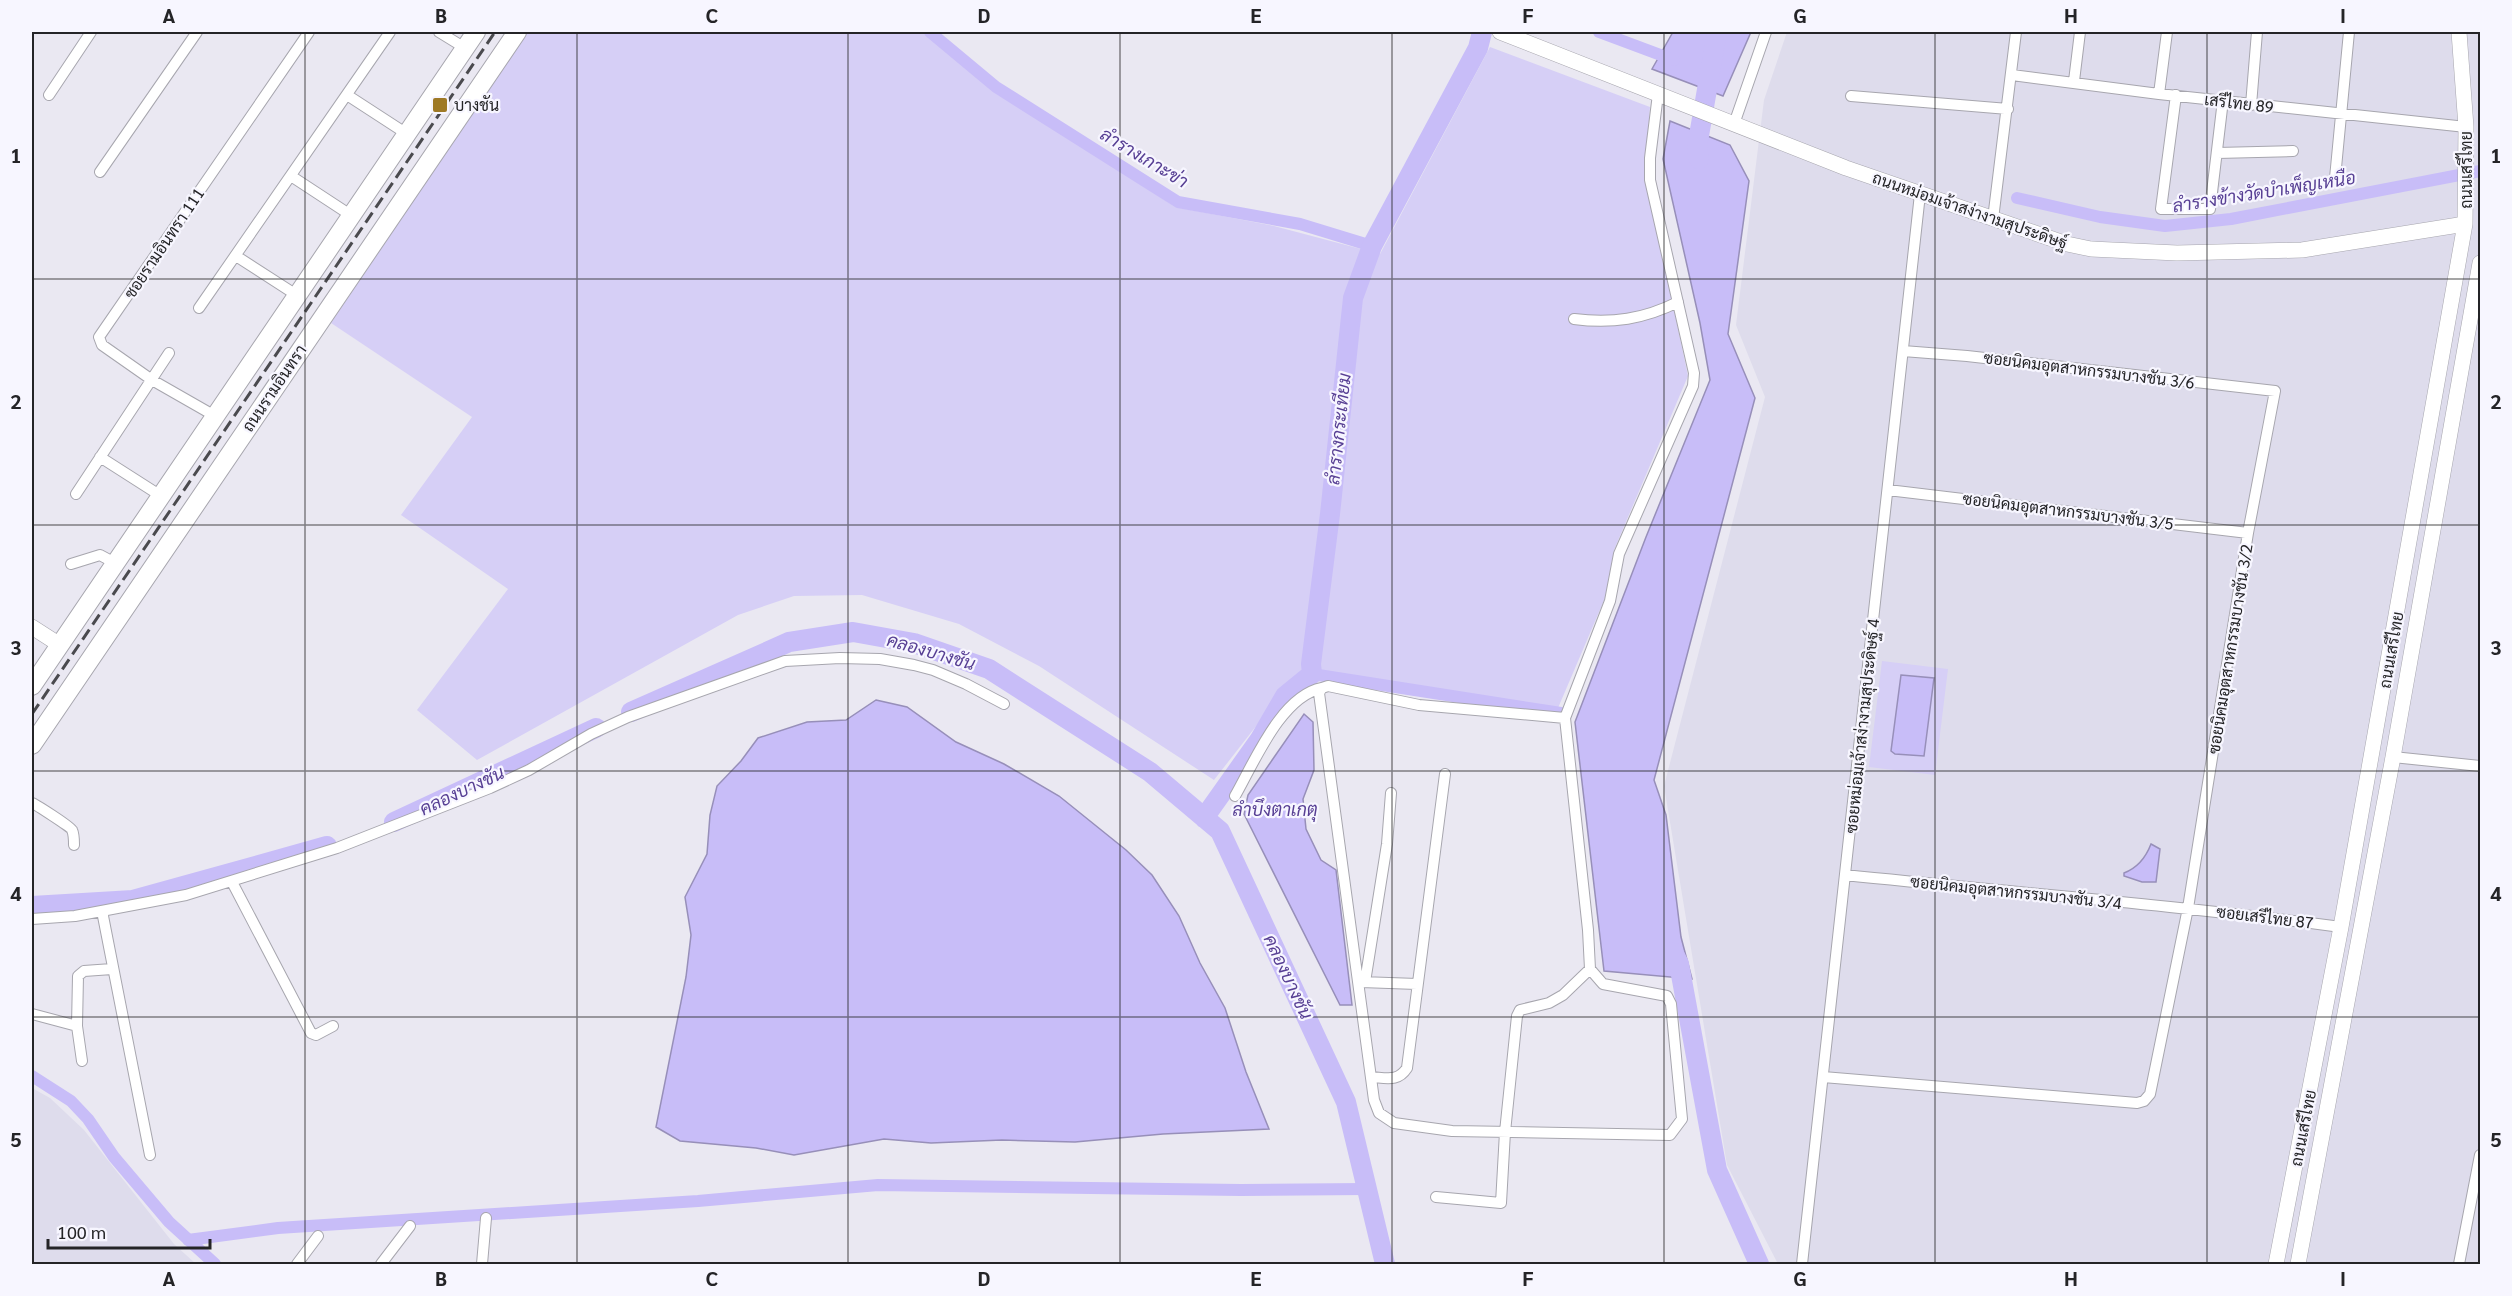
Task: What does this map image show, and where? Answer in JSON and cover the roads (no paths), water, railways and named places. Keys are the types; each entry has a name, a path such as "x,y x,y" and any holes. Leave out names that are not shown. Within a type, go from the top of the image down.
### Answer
{"highway":[{"name":"ถนนรามอินทรา","path":"32,686 476,32"},
{"name":"ถนนรามอินทรา","path":"32,746 517,32"}],"main road":[{"name":"ถนนหม่อมเจ้าสง่างามสุประดิษฐ์","path":"1500,32 1846,168 2067,244 2091,249 2177,253 2302,250 2465,224"},
{"name":"ถนนเสรีไทย","path":"2277,1264 2341,927 2465,224 2466,127 2460,32"},
{"name":"ถนนเสรีไทย","path":"2298,1264 2393,757 2481,264"},
{"path":"32,627 60,645"},
{"path":"2341,927 2360,929"}],"street":[{"path":"49,95 91,32"},
{"path":"100,172 197,32"},
{"name":"ซอยรามอินทรา 111","path":"215,416 152,380 102,345 99,338 309,32"},
{"path":"199,308 390,32"},
{"path":"439,32 465,48"},
{"path":"1730,123 1766,32"},
{"path":"1994,219 2016,32"},
{"path":"2074,81 2080,32"},
{"path":"2158,94 2167,32"},
{"path":"2251,105 2257,32"},
{"path":"2335,178 2349,32"},
{"name":"เสรีไทย 89","path":"2012,75 2251,105 2466,127"},
{"path":"347,94 407,134"},
{"path":"2176,95 2161,209 2210,209 2223,100"},
{"path":"1851,96 2008,109"},
{"path":"1322,688 1319,693 1322,723 1362,982 1374,1100 1379,1113 1394,1123 1452,1131 1670,1135 1682,1119 1671,1004 1667,996 1603,984 1590,969 1588,930 1565,718 1610,601 1619,554 1693,386 1694,373 1650,180 1650,158 1665,97"},
{"path":"2217,153 2293,151"},
{"path":"291,176 352,216"},
{"name":"ซอยหม่อมเจ้าสง่างามสุประดิษฐ์ 4","path":"1803,1261 1920,194"},
{"path":"236,256 298,296"},
{"path":"1574,320 1596,322 1630,320 1657,312 1678,302"},
{"name":"ซอยนิคมอุตสาหกรรมบางชัน 3/6","path":"1903,351 1967,356 2275,391"},
{"path":"76,494 170,353"},
{"name":"ซอยนิคมอุตสาหกรรมบางชัน 3/2","path":"1823,1077 2137,1103 2144,1101 2153,1085 2188,908 2248,533 2275,391"},
{"path":"100,457 161,496"},
{"name":"ซอยนิคมอุตสาหกรรมบางชัน 3/5","path":"1888,490 2248,533"},
{"path":"71,564 100,555 115,562"},
{"path":"32,919 75,916 186,895 365,838 456,803 523,773 591,734 628,717 785,661 860,659 914,665 933,670 966,684 1004,704"},
{"path":"1235,796 1274,727 1288,709 1305,694 1328,686 1419,705 1565,718"},
{"path":"2393,757 2481,766"},
{"path":"1371,1077 1397,1079 1407,1068 1445,774"},
{"path":"1362,982 1387,844 1391,793"},
{"path":"32,803 42,807 50,816 70,828 73,831 74,845"},
{"name":"ซอยนิคมอุตสาหกรรมบางชัน 3/4","path":"1845,874 2188,908"},
{"path":"232,882 311,1033 316,1035 333,1026"},
{"name":"ซอยเสรีไทย 87","path":"2188,908 2341,927"},
{"path":"102,911 150,1155"},
{"path":"82,1061 77,1026 78,976 84,971 112,969"},
{"path":"1436,1197 1502,1203 1505,1132 1517,1016 1520,1010 1549,1003 1563,995 1590,969"},
{"path":"1362,982 1417,984"},
{"path":"32,1014 77,1026"},
{"path":"2459,1264 2481,1155"},
{"path":"482,1264 486,1218"},
{"path":"381,1264 410,1226"},
{"path":"303,1262 318,1236"}],"water":[{"path":"1673,32 1751,32 1723,96 1652,69"},
{"path":"1670,121 1730,145 1749,181 1728,334 1755,398 1654,780 1666,815 1681,937 1692,979 1604,971 1575,722 1646,537 1710,380 1700,323 1663,159"},
{"path":"1901,675 1934,678 1924,756 1895,754 1891,751"},
{"path":"876,700 907,707 956,742 1004,764 1059,796 1126,850 1152,875 1179,916 1200,963 1225,1008 1246,1072 1269,1129 1163,1134 1075,1142 1002,1140 931,1143 884,1139 794,1155 756,1148 680,1141 656,1127 686,977 691,935 685,897 707,854 710,815 717,786 741,761 758,738 807,722 846,720"},
{"name":"ลำบึงตาเกตุ","path":"1304,714 1313,722 1314,770 1303,799 1306,829 1321,860 1336,870 1352,1005 1340,1005 1244,814 1248,795"},
{"path":"2151,844 2160,849 2156,882 2142,882 2124,876 2124,873 2140,862"}],"waterway":[{"name":"ลำรางเกาะข่า","path":"930,32 996,87 1178,202 1300,224 1372,246"},
{"name":"ลำรางกระเทียม","path":"1204,818 1260,739 1285,696 1312,674 1311,664 1353,298 1372,246 1478,48 1482,32"},
{"path":"1599,32 1674,60"},
{"path":"1699,159 1697,147 1717,32"},
{"name":"ลำรางข้างวัดบำเพ็ญเหนือ","path":"2017,198 2100,217 2165,226 2231,219 2480,171"},
{"name":"คลองบางชัน","path":"631,712 789,642 853,632 914,643 989,669 1150,772 1220,831 1346,1102 1385,1264"},
{"path":"1312,674 1561,713"},
{"name":"คลองบางชัน","path":"394,822 596,728"},
{"name":"คลองบางชัน","path":"32,906 133,900 327,846"},
{"path":"1673,952 1679,964 1717,1170 1759,1264"},
{"path":"32,1076 71,1101 88,1119 114,1157 169,1222 215,1264"},
{"path":"188,1240 278,1228 698,1201 878,1185 1241,1190 1366,1189"}],"railway":[{"path":"32,714 495,32"}],"place":[{"name":"บางชัน","path":"440,105"}]}
